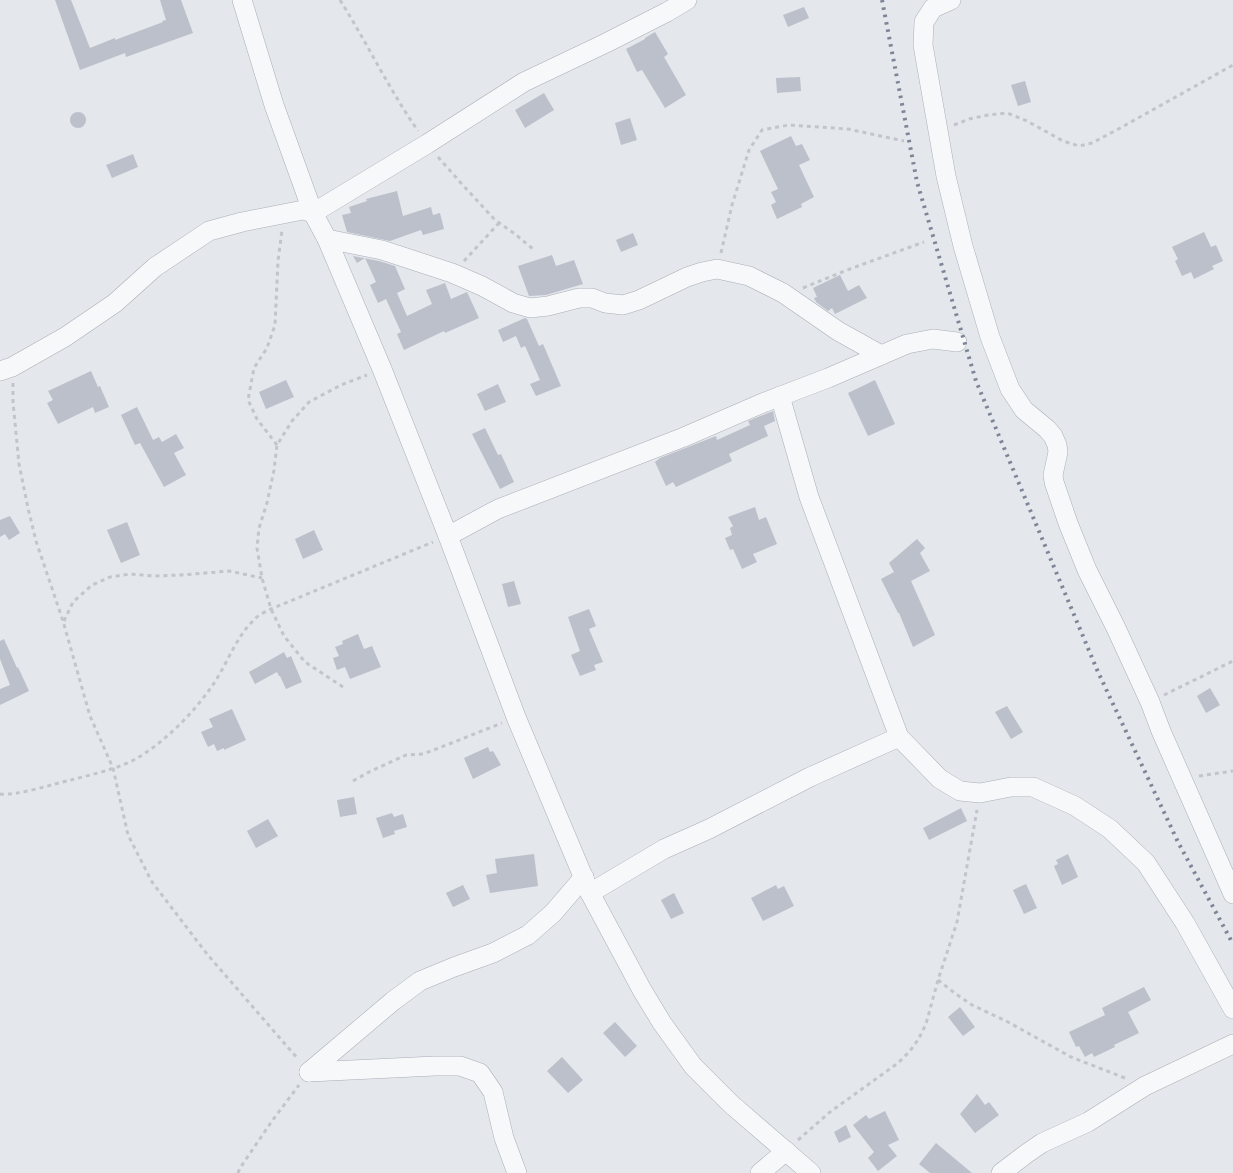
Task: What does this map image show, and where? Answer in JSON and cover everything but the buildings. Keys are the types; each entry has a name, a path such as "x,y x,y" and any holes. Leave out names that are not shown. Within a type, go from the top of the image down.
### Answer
{"street":[{"path":"242,0 274,105 313,213 327,239 382,369 448,536 516,717 587,885 647,998 692,1066 731,1104 812,1173"},
{"path":"6,369 65,337 115,303 155,267 209,231 242,222 303,210 313,213 427,144 524,82 606,44 686,0"},
{"path":"951,0 933,8 924,22 923,45 946,176 963,246 990,337 1010,389 1024,410 1047,429 1057,445 1058,452 1053,475 1056,490 1068,523 1087,570 1150,702 1233,894"},
{"path":"327,239 382,250 452,273 482,286 513,303 530,308 548,306 579,298 592,298 605,303 623,305 639,300 702,272 717,269 749,276 783,293 838,331 881,355"},
{"path":"448,536 498,509 684,437 907,344 933,339 957,342"},
{"path":"780,396 809,497 899,737 940,779 960,791 980,794 1011,787 1033,787 1075,806 1110,829 1146,863 1185,923 1233,1009"},
{"path":"309,1072 393,1000 420,981 493,953 528,934 587,885 810,777 899,737"},
{"path":"1001,1173 1042,1142 1088,1122 1145,1086 1233,1044"},
{"path":"309,1072 460,1066 480,1073 493,1092 504,1138 517,1173"},
{"path":"760,1173 786,1151"}],"path":[{"path":"340,0 385,80 427,144 495,220 533,249"},
{"path":"938,132 969,119 1007,113 1027,121 1063,141 1079,146 1092,143 1233,65"},
{"path":"717,269 732,205 749,150 762,130 789,125 838,128 904,141"},
{"path":"277,446 257,420 248,400 254,368 267,348 275,325 278,261 284,215"},
{"path":"452,273 500,223"},
{"path":"783,293 805,287 924,242"},
{"path":"6,369 13,402 20,464 36,541 63,621 90,716 113,768 128,835 152,882 208,954 309,1072 272,1120 238,1173"},
{"path":"343,688 305,662 284,636 271,608 262,578 257,548 259,528 267,503 277,446 292,422 310,402 341,385 382,369"},
{"path":"0,794 32,790 113,768 138,757 162,740 188,716 212,686 245,630 256,617 271,608 448,536"},
{"path":"63,621 73,602 92,585 110,577 130,574 181,576 229,571 262,578"},
{"path":"1150,702 1233,661"},
{"path":"352,781 406,754 423,754 516,717"},
{"path":"1182,778 1233,771"},
{"path":"786,1151 830,1112 898,1063 918,1040 926,1024 957,922 980,794"},
{"path":"938,980 972,1005 1008,1022 1072,1057 1145,1086"}],"railway":[{"path":"882,0 917,182 976,381 1098,672 1178,842 1233,944"}]}
